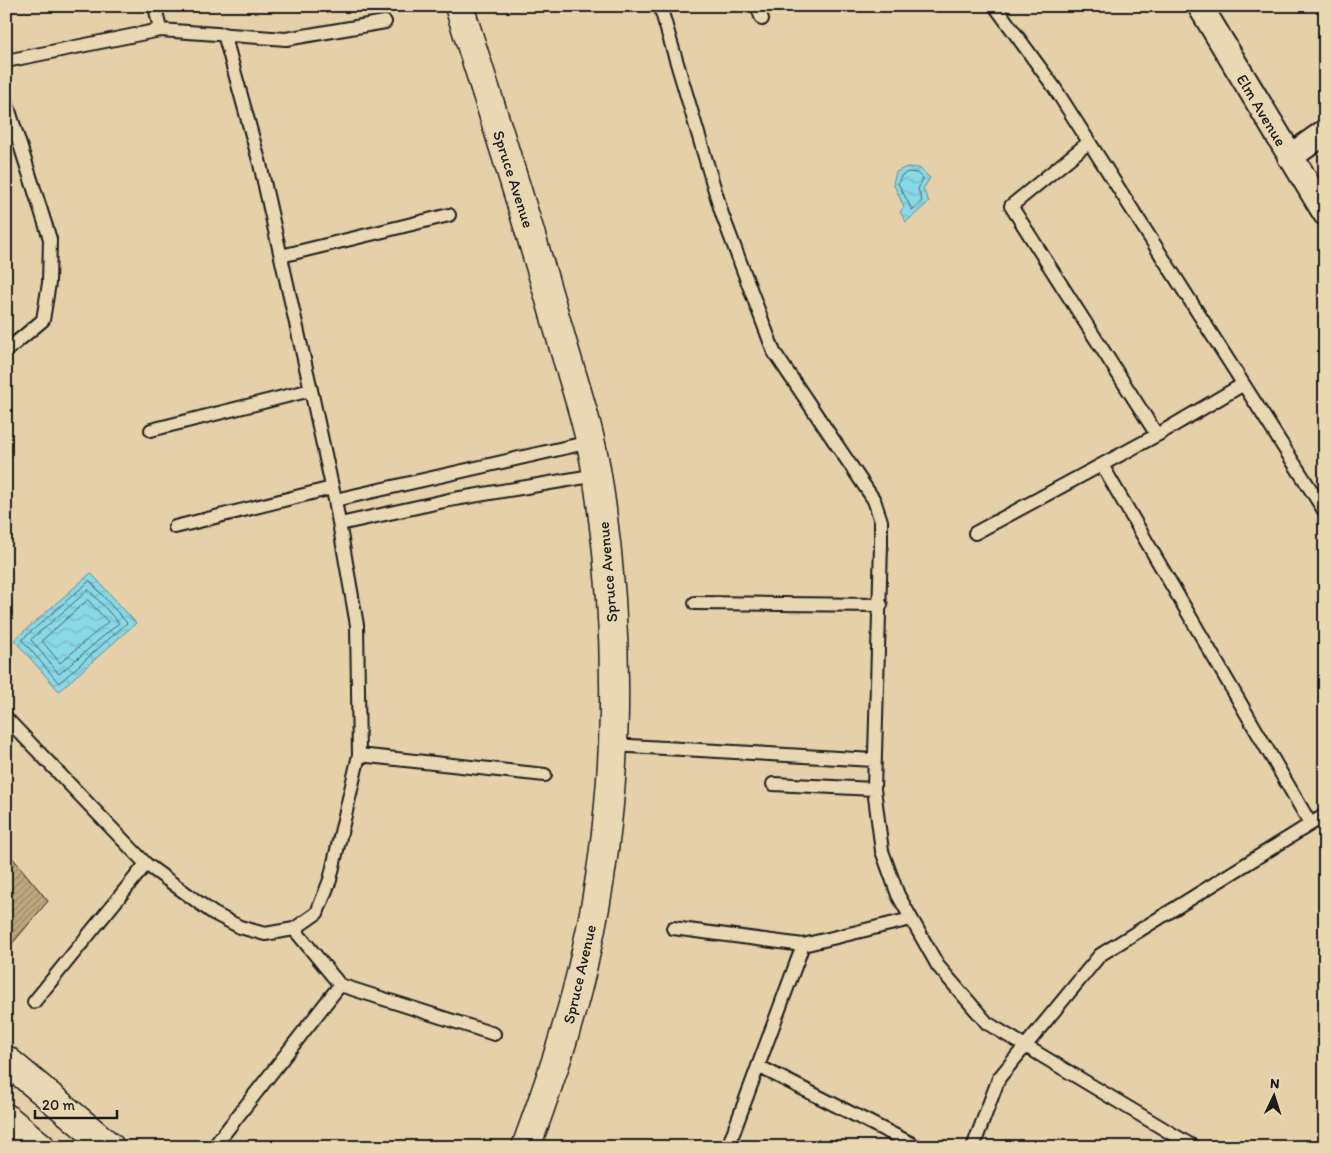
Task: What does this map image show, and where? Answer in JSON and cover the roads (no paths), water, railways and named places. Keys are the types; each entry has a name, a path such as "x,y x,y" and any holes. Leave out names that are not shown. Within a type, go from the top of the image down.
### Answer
{"street":[{"name":"Spruce Avenue","path":"459,6 539,259 590,442 597,474 610,590 615,666 612,745 602,858 586,955 558,1061 526,1147"},
{"name":"Elm Avenue","path":"1200,6 1325,213"},
{"path":"1290,157 1325,132"},
{"path":"6,1060 110,1147"},
{"path":"6,1118 41,1147"}],"lane":[{"path":"155,6 160,30"},
{"path":"660,6 722,214 774,352 874,500 880,521 881,605 873,760 874,789 882,851 898,894 938,966 987,1023 1194,1147"},
{"path":"758,6 762,19"},
{"path":"995,6 1054,87 1242,385 1325,512"},
{"path":"6,61 160,30 286,39 385,22"},
{"path":"6,718 146,864 213,913 240,927 264,934 294,929 317,913 330,880 359,754 357,624 334,494 281,256 260,164 224,34"},
{"path":"6,101 50,239 49,283 43,320 6,351"},
{"path":"1088,143 1010,206 1157,435"},
{"path":"281,256 449,215"},
{"path":"975,533 1157,435 1242,385"},
{"path":"152,430 311,390"},
{"path":"175,527 590,442"},
{"path":"1102,465 1310,823"},
{"path":"340,524 448,500 597,474"},
{"path":"695,603 881,605"},
{"path":"612,745 873,760"},
{"path":"359,754 545,775"},
{"path":"773,784 874,789"},
{"path":"973,1147 999,1078 1100,955 1325,815"},
{"path":"34,1002 146,864"},
{"path":"674,928 802,945 911,919"},
{"path":"294,929 340,984 494,1034"},
{"path":"728,1147 802,945"},
{"path":"216,1144 340,984"},
{"path":"758,1066 918,1147"}],"water":[{"path":"907,167 919,168 930,178 923,189 929,202 906,222 900,212 904,207 893,183 896,172"},
{"path":"91,573 136,623 59,691 14,640"}]}
